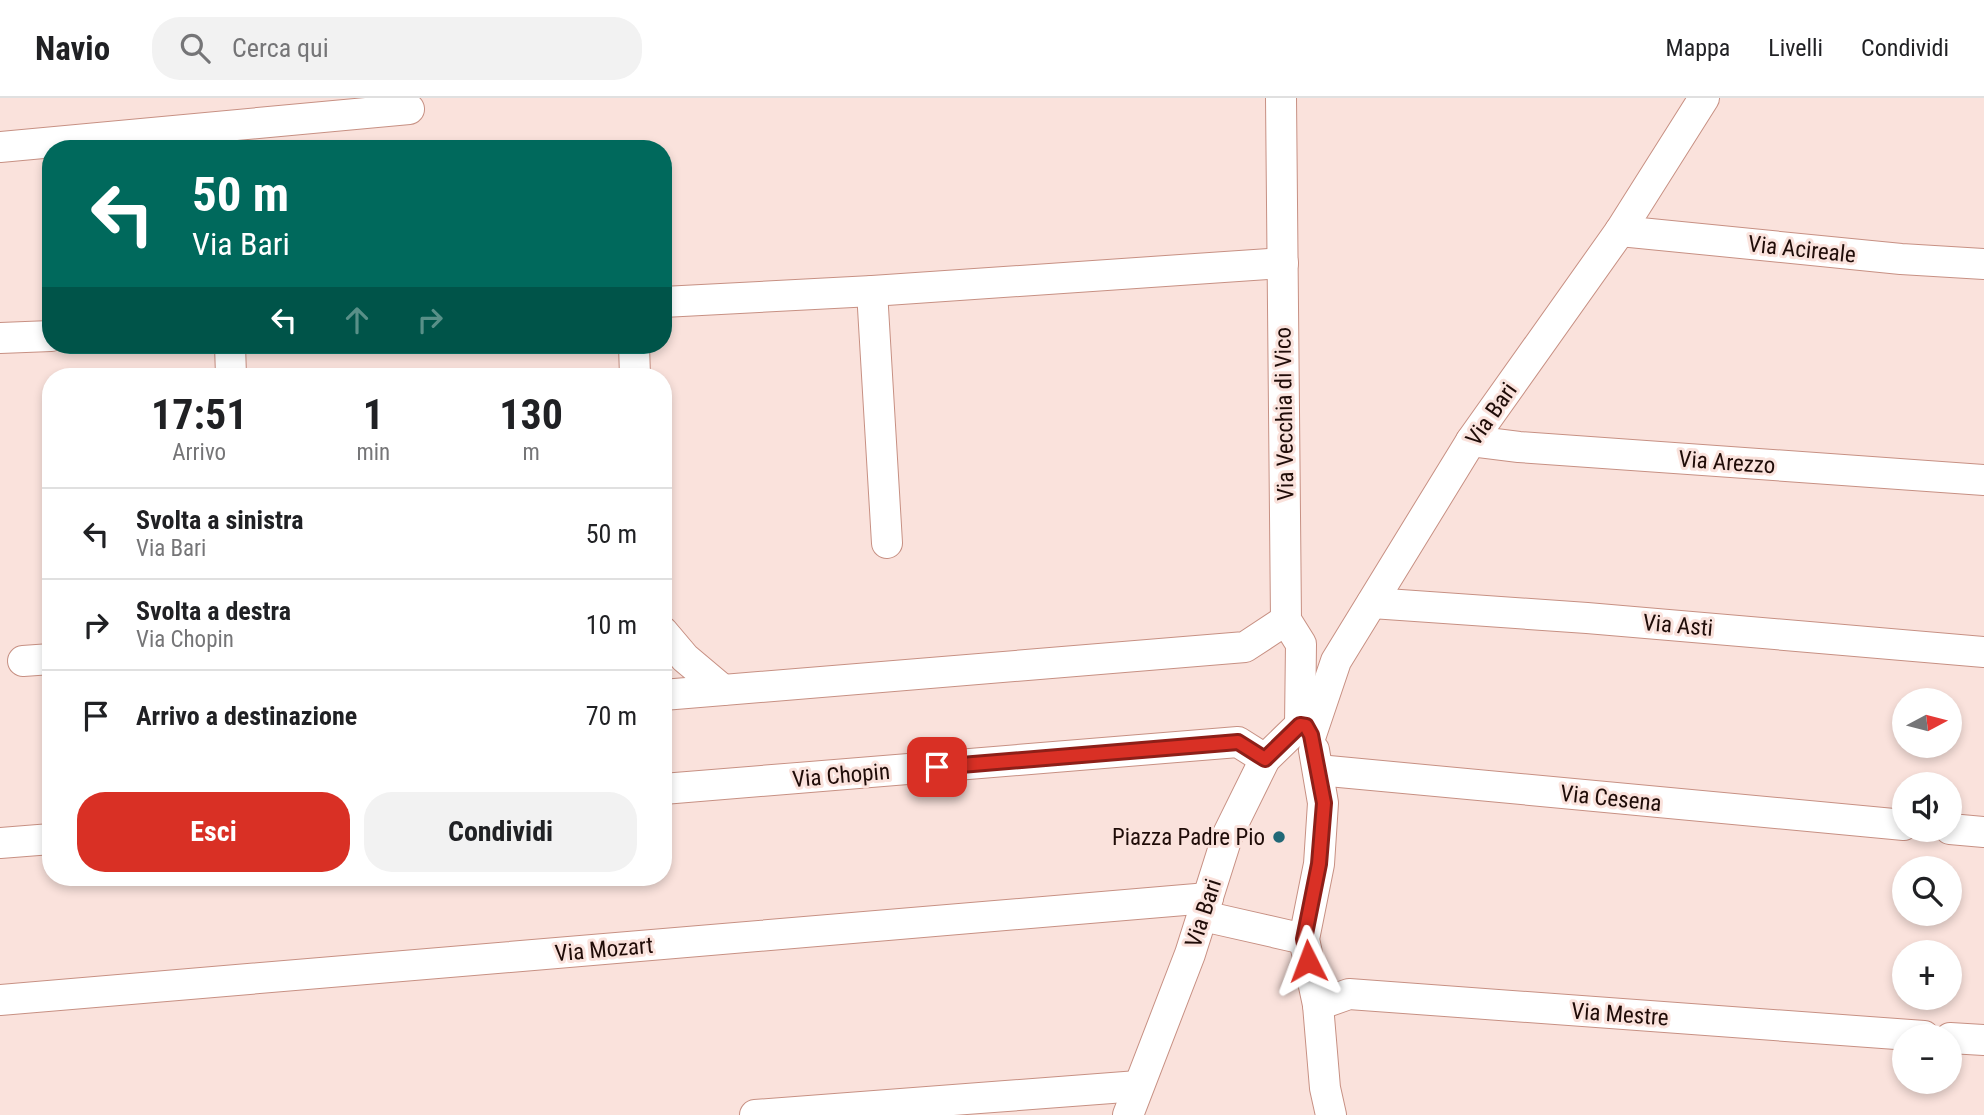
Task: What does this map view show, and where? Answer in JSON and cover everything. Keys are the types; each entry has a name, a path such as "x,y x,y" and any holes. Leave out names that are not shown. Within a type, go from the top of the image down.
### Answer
{"street":[{"name":"Via Vecchia di Vico","path":"1281,98 1286,620 1301,644 1306,730 1318,769 1324,803 1319,864 1304,939"},
{"name":"Via Bari","path":"1128,1115 1190,954 1228,834 1265,759 1306,730 1336,661 1471,441 1620,230 1700,102"},
{"path":"75,140 409,109"},
{"path":"0,147 42,143"},
{"name":"Via Acireale","path":"1620,230 1901,259 1984,264"},
{"path":"672,302 1283,263"},
{"path":"872,291 887,543"},
{"path":"0,338 42,336"},
{"name":"Via Arezzo","path":"1471,441 1533,448 1984,480"},
{"name":"Via Asti","path":"1372,603 1601,619 1984,652"},
{"path":"672,694 1245,647 1286,620"},
{"path":"672,643 685,658 723,690"},
{"name":"Via Chopin","path":"672,788 1238,742 1265,759"},
{"name":"Via Cesena","path":"1318,769 1892,824"},
{"path":"1962,830 1984,832"},
{"path":"0,843 42,840"},
{"name":"Via Mozart","path":"0,1000 1205,907 1304,939"},
{"path":"1304,939 1318,1005 1325,1088 1331,1115"},
{"name":"Via Mestre","path":"1318,1005 1349,994 1892,1034"},
{"path":"1962,1039 1984,1040"},
{"path":"755,1115 1138,1086"}],"place":[{"name":"Piazza Padre Pio","path":"1279,837"}],"route":[{"path":"937,767 1238,742 1265,759 1300,725 1306,726 1311,735 1324,803 1319,864 1304,939 1308,961"}]}
